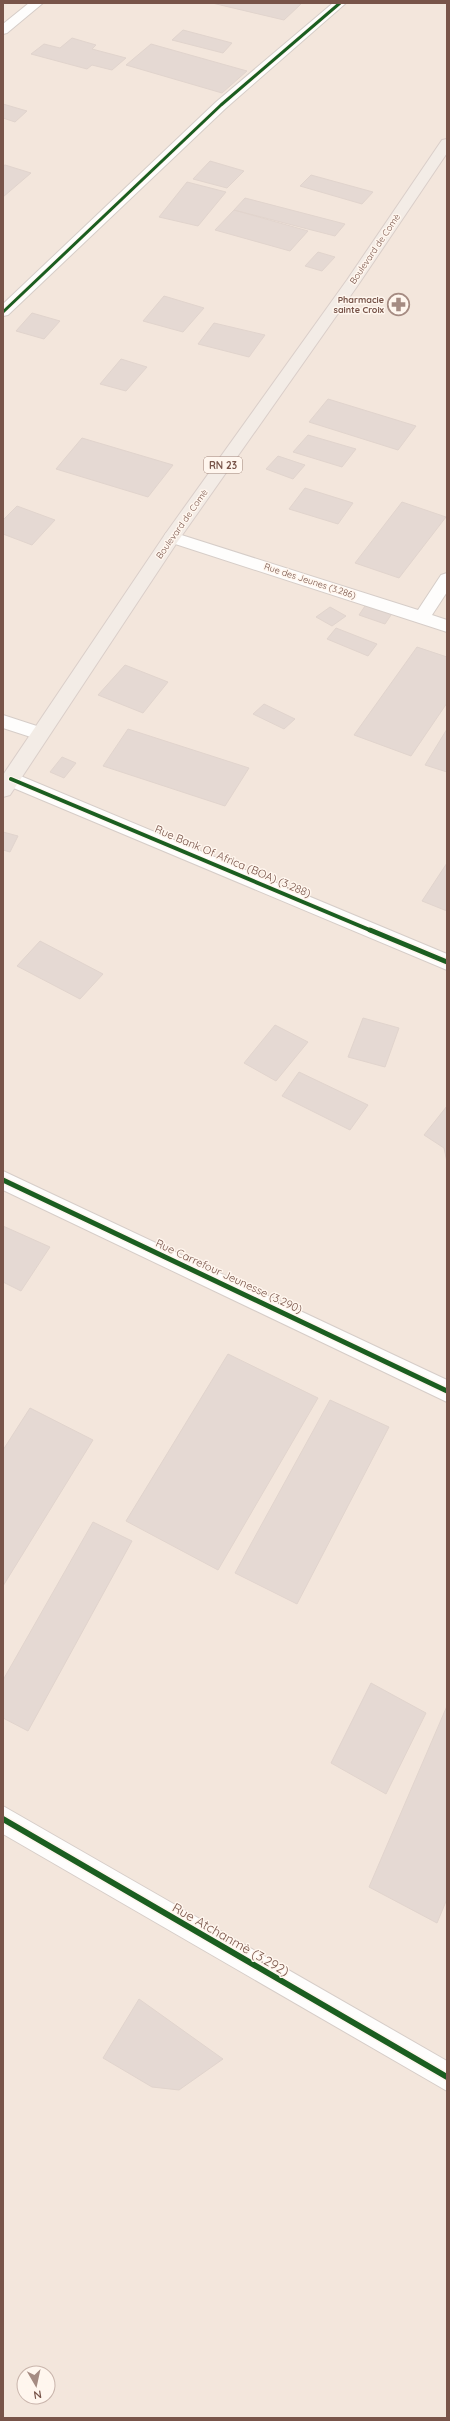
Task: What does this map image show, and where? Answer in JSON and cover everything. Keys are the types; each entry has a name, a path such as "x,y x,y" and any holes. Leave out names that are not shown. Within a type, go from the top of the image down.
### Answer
{"main road":[{"name":"Boulevard de Comè","path":"7,784 172,537 353,282 447,143"}],"street":[{"path":"3,30 37,3"},
{"path":"3,312 221,105 340,3"},
{"name":"Rue des Jeunes (3.286)","path":"172,537 447,626"},
{"path":"422,617 447,579"},
{"path":"3,721 40,734"},
{"name":"Rue Bank Of Africa (BOA) (3.288)","path":"7,784 447,962"},
{"name":"Rue Carrefour Jeunesse (3.290)","path":"3,1180 447,1391"},
{"name":"Rue Atchanmè (3.292)","path":"3,1819 447,2077"}],"shaded area":[{"path":"3,3 447,3 447,2418 3,2418"}],"building":[{"path":"212,3 296,3 301,4 284,20"},
{"path":"183,30 232,43 223,53 172,40"},
{"path":"72,38 96,45 92,49 126,58 112,70 92,65 87,69 31,54 44,44 60,48"},
{"path":"151,44 247,71 222,93 126,65"},
{"path":"3,104 27,111 15,122 3,118"},
{"path":"210,161 244,171 227,188 193,179"},
{"path":"5,165 31,173 3,197 3,166"},
{"path":"311,175 373,192 362,204 300,186"},
{"path":"187,182 226,192 198,226 159,217"},
{"path":"245,198 345,224 335,236 234,210"},
{"path":"234,210 308,231 290,251 215,230"},
{"path":"318,252 335,257 322,271 305,266"},
{"path":"164,296 204,308 183,332 143,321"},
{"path":"32,313 60,321 44,339 16,331"},
{"path":"214,323 265,335 249,357 198,344"},
{"path":"121,359 147,367 126,391 100,384"},
{"path":"328,399 416,426 398,450 309,422"},
{"path":"308,435 356,449 342,467 293,452"},
{"path":"82,438 173,465 148,497 56,469"},
{"path":"278,456 305,465 293,479 266,469"},
{"path":"305,488 353,503 338,524 289,509"},
{"path":"402,502 446,517 399,578 355,563"},
{"path":"17,506 55,520 32,545 3,534 3,520"},
{"path":"367,603 393,612 385,624 359,615"},
{"path":"330,607 346,616 332,626 316,617"},
{"path":"336,628 377,644 368,656 327,639"},
{"path":"417,647 447,657 447,703 411,756 354,735"},
{"path":"125,665 168,682 143,713 98,695"},
{"path":"264,704 295,719 284,729 253,714"},
{"path":"128,729 249,768 225,806 103,766"},
{"path":"447,729 447,772 425,765"},
{"path":"62,757 76,763 64,778 50,772"},
{"path":"3,832 18,836 10,852 3,850"},
{"path":"447,863 447,911 422,901"},
{"path":"40,941 103,974 80,999 17,966"},
{"path":"363,1018 399,1028 385,1067 348,1057"},
{"path":"275,1025 308,1042 276,1081 244,1063"},
{"path":"299,1072 368,1105 350,1130 282,1096"},
{"path":"447,1106 447,1162 444,1148 424,1135"},
{"path":"3,1226 50,1247 21,1291 3,1282"},
{"path":"228,1354 318,1398 218,1570 126,1521"},
{"path":"330,1400 389,1427 297,1604 235,1573"},
{"path":"30,1408 93,1440 3,1586 3,1450"},
{"path":"93,1522 132,1541 28,1731 3,1718 3,1680"},
{"path":"371,1683 426,1713 386,1794 331,1763"},
{"path":"447,1706 447,1899 437,1923 369,1887"},
{"path":"139,1999 223,2059 179,2090 152,2087 103,2058"}],"cycle path":[{"path":"3,312 221,105 340,3"},
{"path":"11,779 447,962"},
{"path":"3,1180 447,1391"},
{"path":"3,1819 447,2077"}],"place":[{"name":"Pharmacie sainte Croix","path":"399,305"}]}
